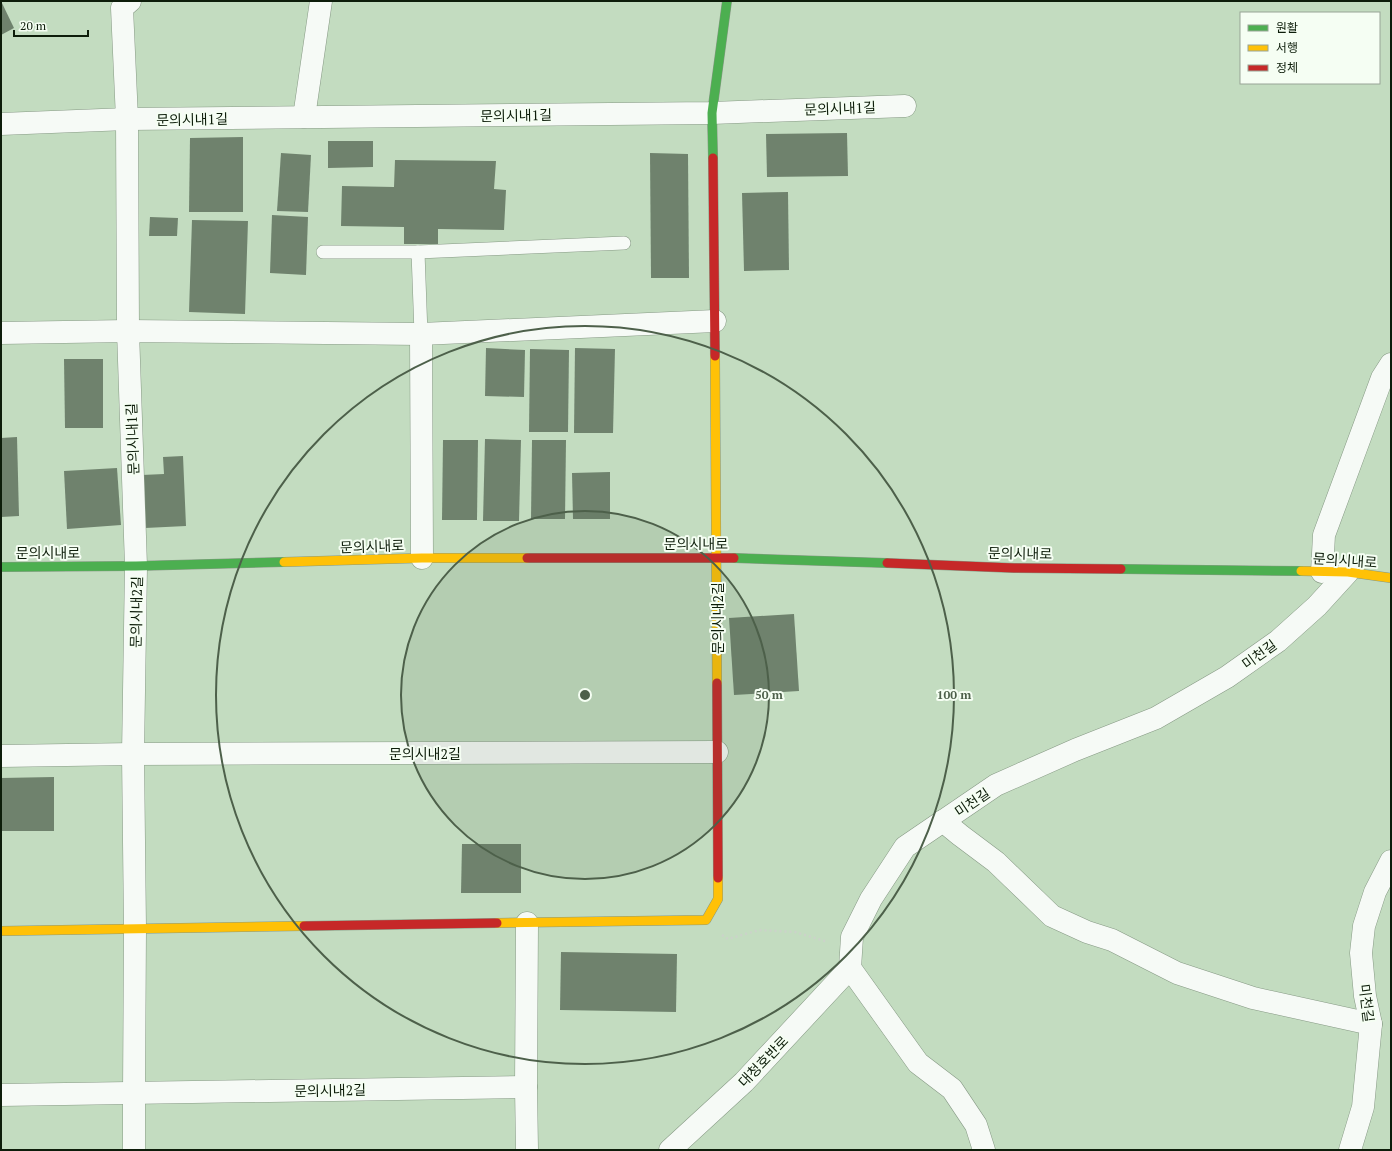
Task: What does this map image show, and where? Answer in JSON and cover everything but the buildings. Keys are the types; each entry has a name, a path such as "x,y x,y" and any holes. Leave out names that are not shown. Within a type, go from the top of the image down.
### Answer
{"street":[{"path":"304,117 321,1"},
{"name":"문의시내2길","path":"1,930 706,920 718,899 715,321 712,113 727,1"},
{"name":"문의시내1길","path":"126,5 128,331 136,566"},
{"name":"문의시내1길","path":"1,124 127,119 712,113 905,106"},
{"path":"1,333 128,331 421,334 715,321"},
{"path":"421,334 422,558"},
{"path":"1322,572 1324,535 1382,378 1391,364"},
{"name":"문의시내로","path":"1,567 136,566 422,558 716,557 1014,568 1348,572 1391,578"},
{"name":"문의시내2길","path":"134,1150 134,754 136,566"},
{"name":"미천길","path":"850,968 852,937 871,900 905,847 996,785 1075,750 1156,718 1227,677 1278,641 1317,606 1348,572"},
{"name":"문의시내2길","path":"1,756 134,754 717,752"},
{"path":"943,821 996,862 1052,916 1087,932 1112,940 1177,973 1253,998 1371,1024"},
{"name":"미천길","path":"1350,1150 1363,1107 1371,1024 1365,996 1361,953 1364,926 1375,892 1391,861"},
{"path":"527,1150 526,1086 528,923"},
{"path":"850,968 918,1063 952,1089 976,1125 984,1150"},
{"name":"대청호반로","path":"670,1150 744,1082 850,968"},
{"name":"문의시내2길","path":"1,1095 526,1086"}],"lane":[{"path":"323,252 418,252 624,243"},
{"path":"418,252 421,334"}],"path":[{"path":"728,939 759,930 795,932 825,941"}],"traffic: fast":[{"path":"713,158 712,113 727,1"},
{"path":"734,558 887,563"},
{"path":"1,567 136,566 284,562"},
{"path":"1121,569 1301,571"}],"traffic: slow":[{"path":"715,356 717,683"},
{"path":"284,562 422,558 527,558"},
{"path":"1301,571 1348,572 1391,578"},
{"path":"497,923 706,920 718,899 718,878"},
{"path":"1,931 304,926"}],"traffic: jam":[{"path":"713,158 715,356"},
{"path":"527,558 734,558"},
{"path":"887,563 1014,568 1121,569"},
{"path":"717,683 718,878"},
{"path":"304,926 497,923"}]}
